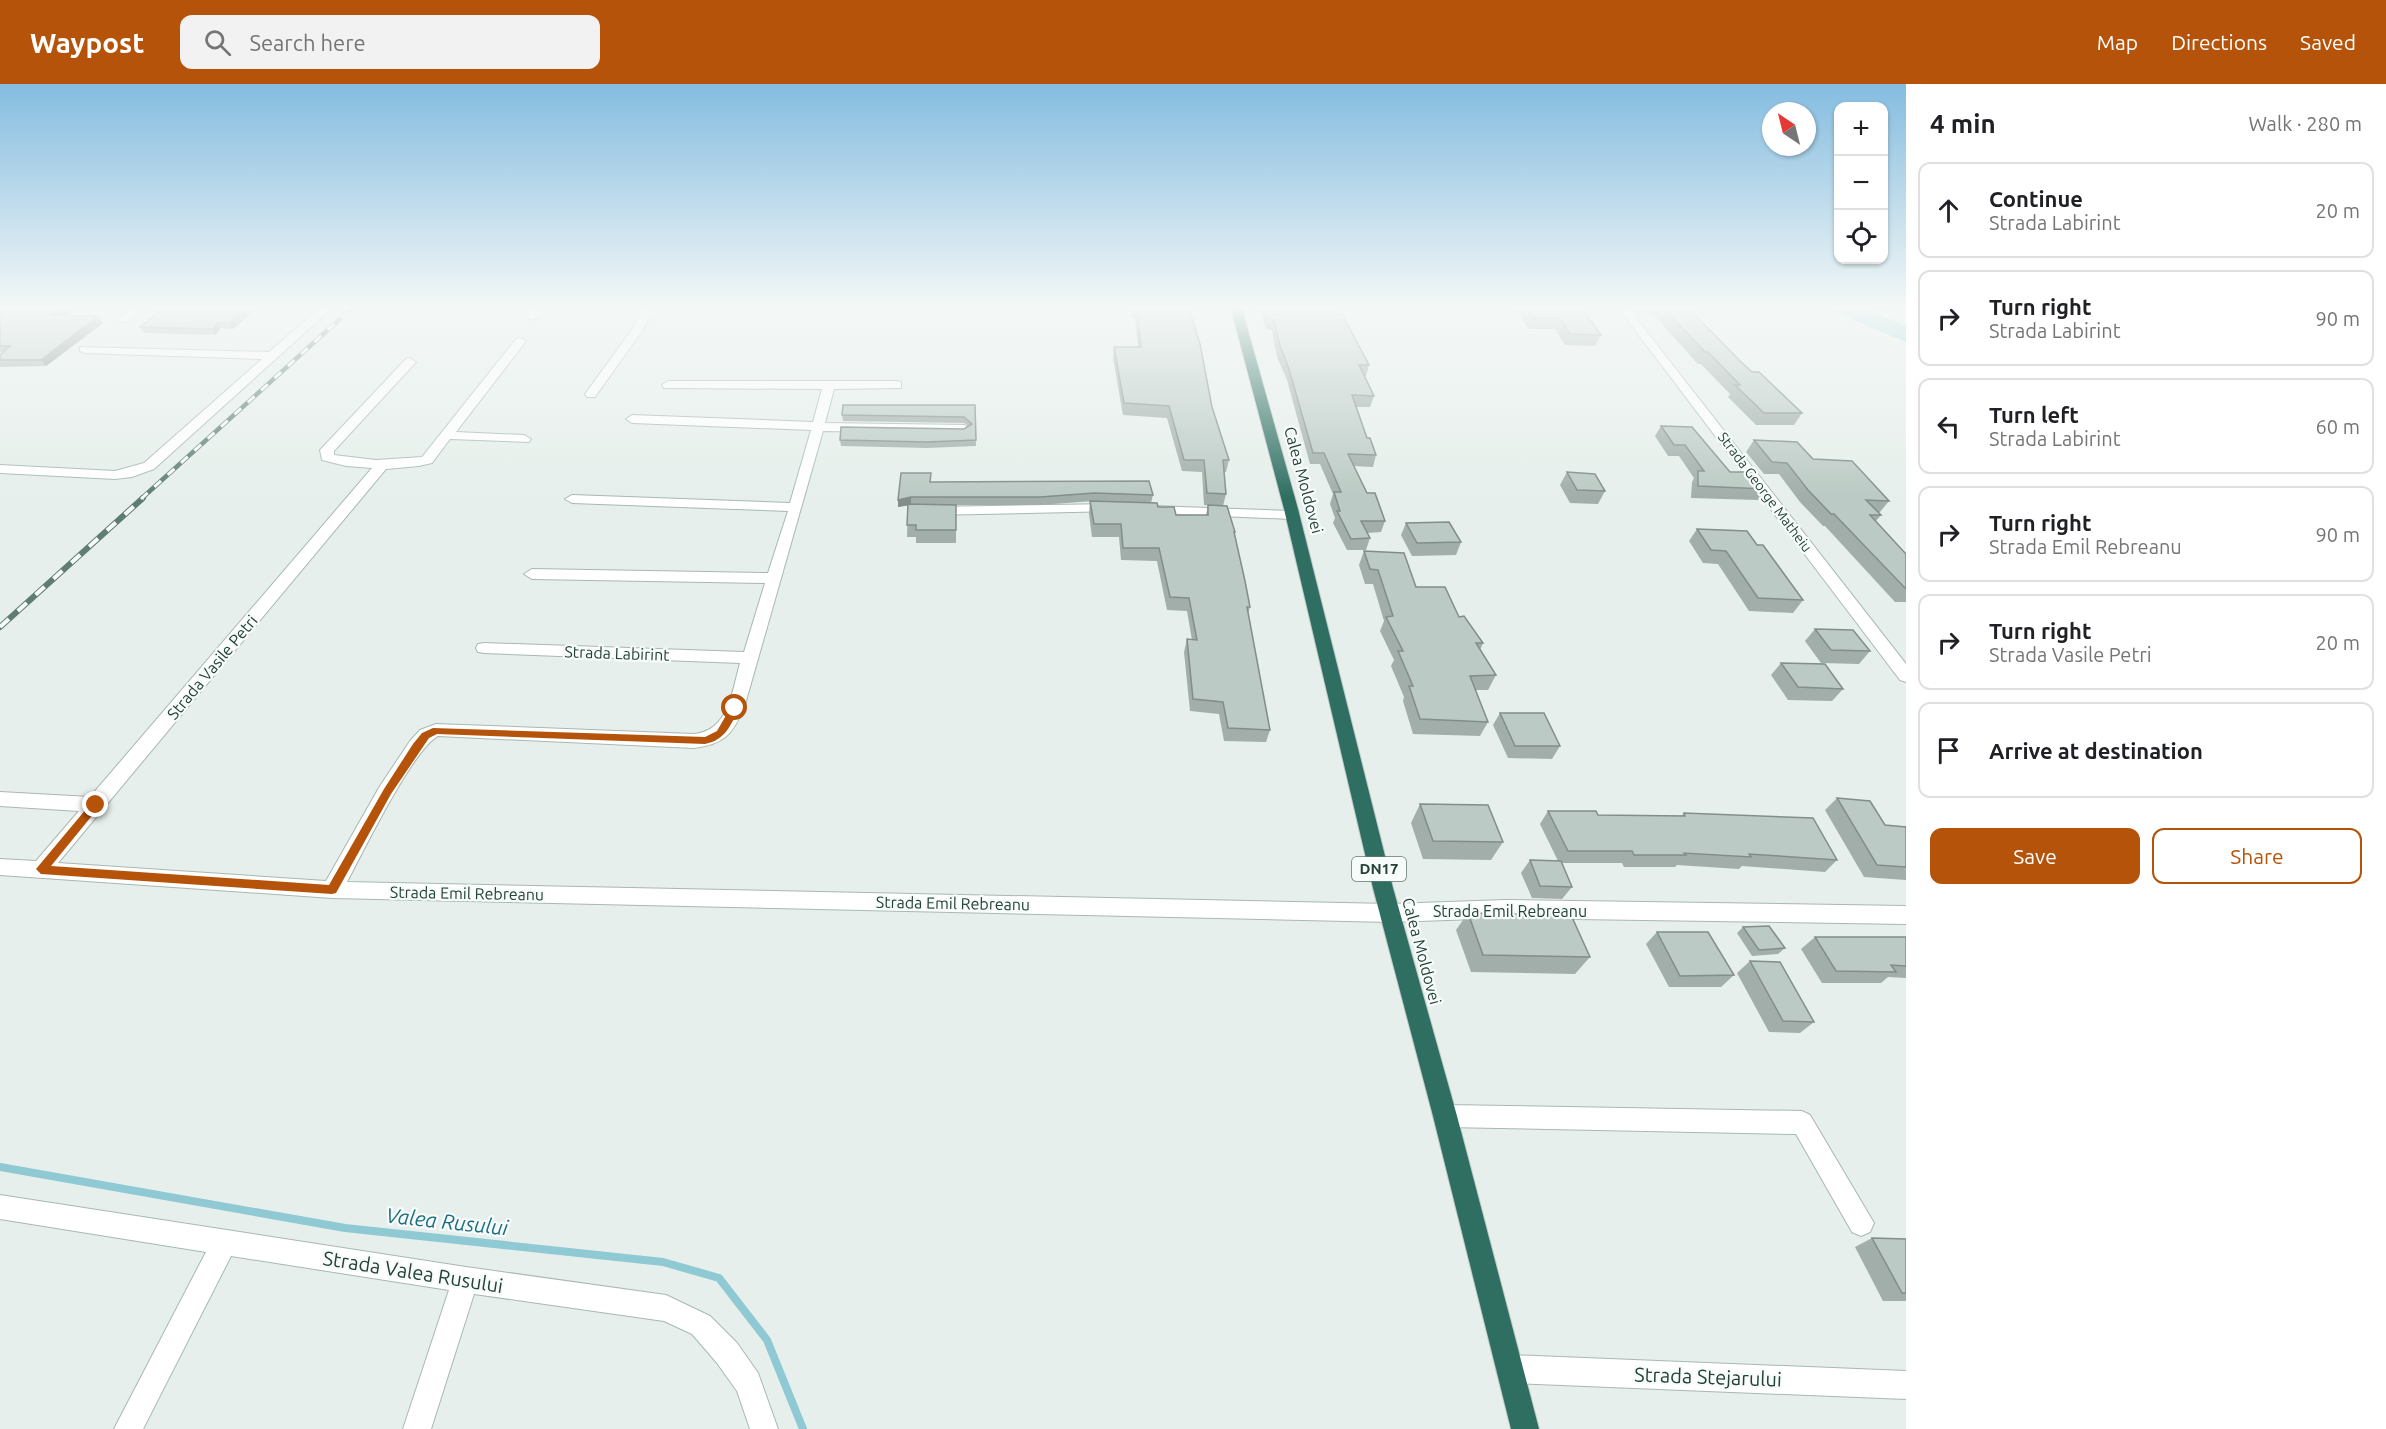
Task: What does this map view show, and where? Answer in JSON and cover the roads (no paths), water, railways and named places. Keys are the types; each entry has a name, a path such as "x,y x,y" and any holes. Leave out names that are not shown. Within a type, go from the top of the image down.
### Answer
{"highway":[{"name":"Calea Moldovei","path":"1253,372 1292,515 1390,913 1445,1116 1525,1429"}],"street":[{"path":"0,469 115,475 139,471 159,460 257,372"},
{"path":"401,372 327,450 327,457 332,460 383,464 420,463 427,460 496,372"},
{"path":"591,394 607,372"},
{"name":"Strada George Matheiu","path":"1672,372 1906,676"},
{"path":"668,385 897,386"},
{"path":"332,890 387,791 426,735 436,730 693,741 714,739 727,726 796,507 829,386"},
{"path":"632,419 831,427 964,429"},
{"path":"447,435 524,439"},
{"name":"Strada Vasile Petri","path":"41,869 383,464"},
{"path":"572,499 796,507"},
{"path":"922,511 1134,509 1292,515"},
{"path":"532,574 774,578"},
{"name":"Strada Labirint","path":"484,648 750,658"},
{"path":"0,800 96,805"},
{"name":"Strada Emil Rebreanu","path":"0,867 332,890 1390,913 1505,909 1906,915"},
{"path":"1445,1116 1802,1122 1861,1223"},
{"name":"Strada Valea Rusului","path":"0,1207 466,1280 666,1308 701,1325 727,1353 748,1383 764,1429"},
{"path":"128,1429 224,1242"},
{"path":"417,1429 466,1280"},
{"name":"Strada Stejarului","path":"1510,1369 1906,1385"}],"waterway":[{"name":"Valea Rusului","path":"0,1167 345,1228 663,1262 719,1278 767,1340 803,1429"}],"railway":[{"path":"141,499 282,372"},
{"path":"0,627 143,498"}]}
